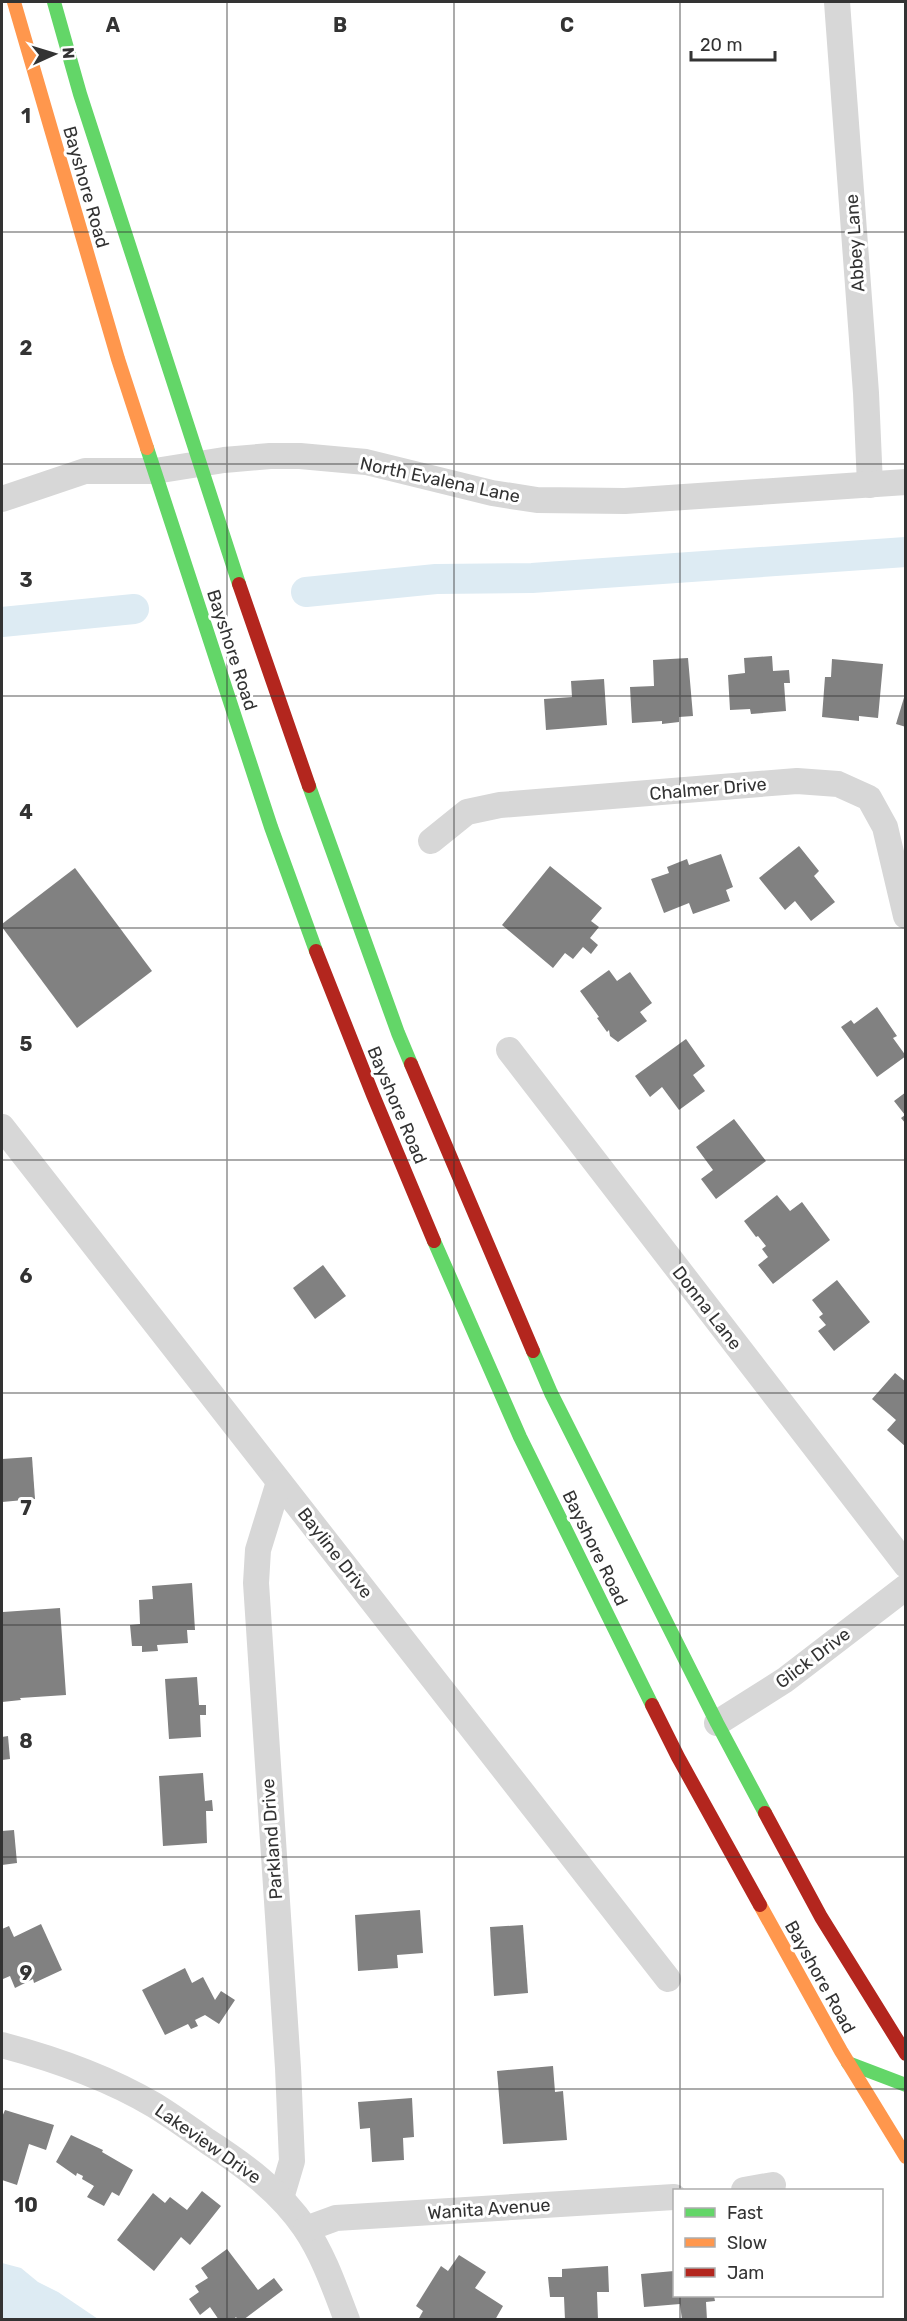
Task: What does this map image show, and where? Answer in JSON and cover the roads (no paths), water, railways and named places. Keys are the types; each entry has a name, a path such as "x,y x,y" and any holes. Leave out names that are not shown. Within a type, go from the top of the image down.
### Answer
{"main road":[{"name":"Bayshore Road","path":"14,2 114,348 271,827 331,991 473,1333 520,1437 678,1757 848,2063 906,2157"},
{"name":"Bayshore Road","path":"54,2 80,94 199,464 271,679 398,1033 551,1393 717,1723 821,1917 906,2054"},
{"path":"848,2063 906,2085"}],"street":[{"name":"Abbey Lane","path":"837,2 866,393 870,485"},
{"name":"North Evalena Lane","path":"2,499 85,471 155,471 260,457 300,456 366,462 492,494 537,500 625,501 906,482"},
{"name":"Chalmer Drive","path":"431,841 467,812 500,805 797,781 838,784 869,798 885,827 906,916"},
{"name":"Donna Lane","path":"509,1050 906,1565"},
{"name":"Bayline Drive","path":"2,1127 668,1979"},
{"name":"Parkland Drive","path":"279,1482 258,1550 256,1583 288,2068 291,2161 281,2198"},
{"name":"Glick Drive","path":"717,1723 785,1680 906,1587"},
{"name":"Lakeview Drive","path":"2,2045 57,2061 107,2080 154,2105 246,2167 281,2198 306,2229 324,2263 347,2319"},
{"path":"750,2189 773,2185"},
{"name":"Wanita Avenue","path":"306,2229 336,2218 673,2197"}],"waterway":[{"path":"306,592 436,579 532,578 906,552"},
{"path":"2,622 134,609"}]}
